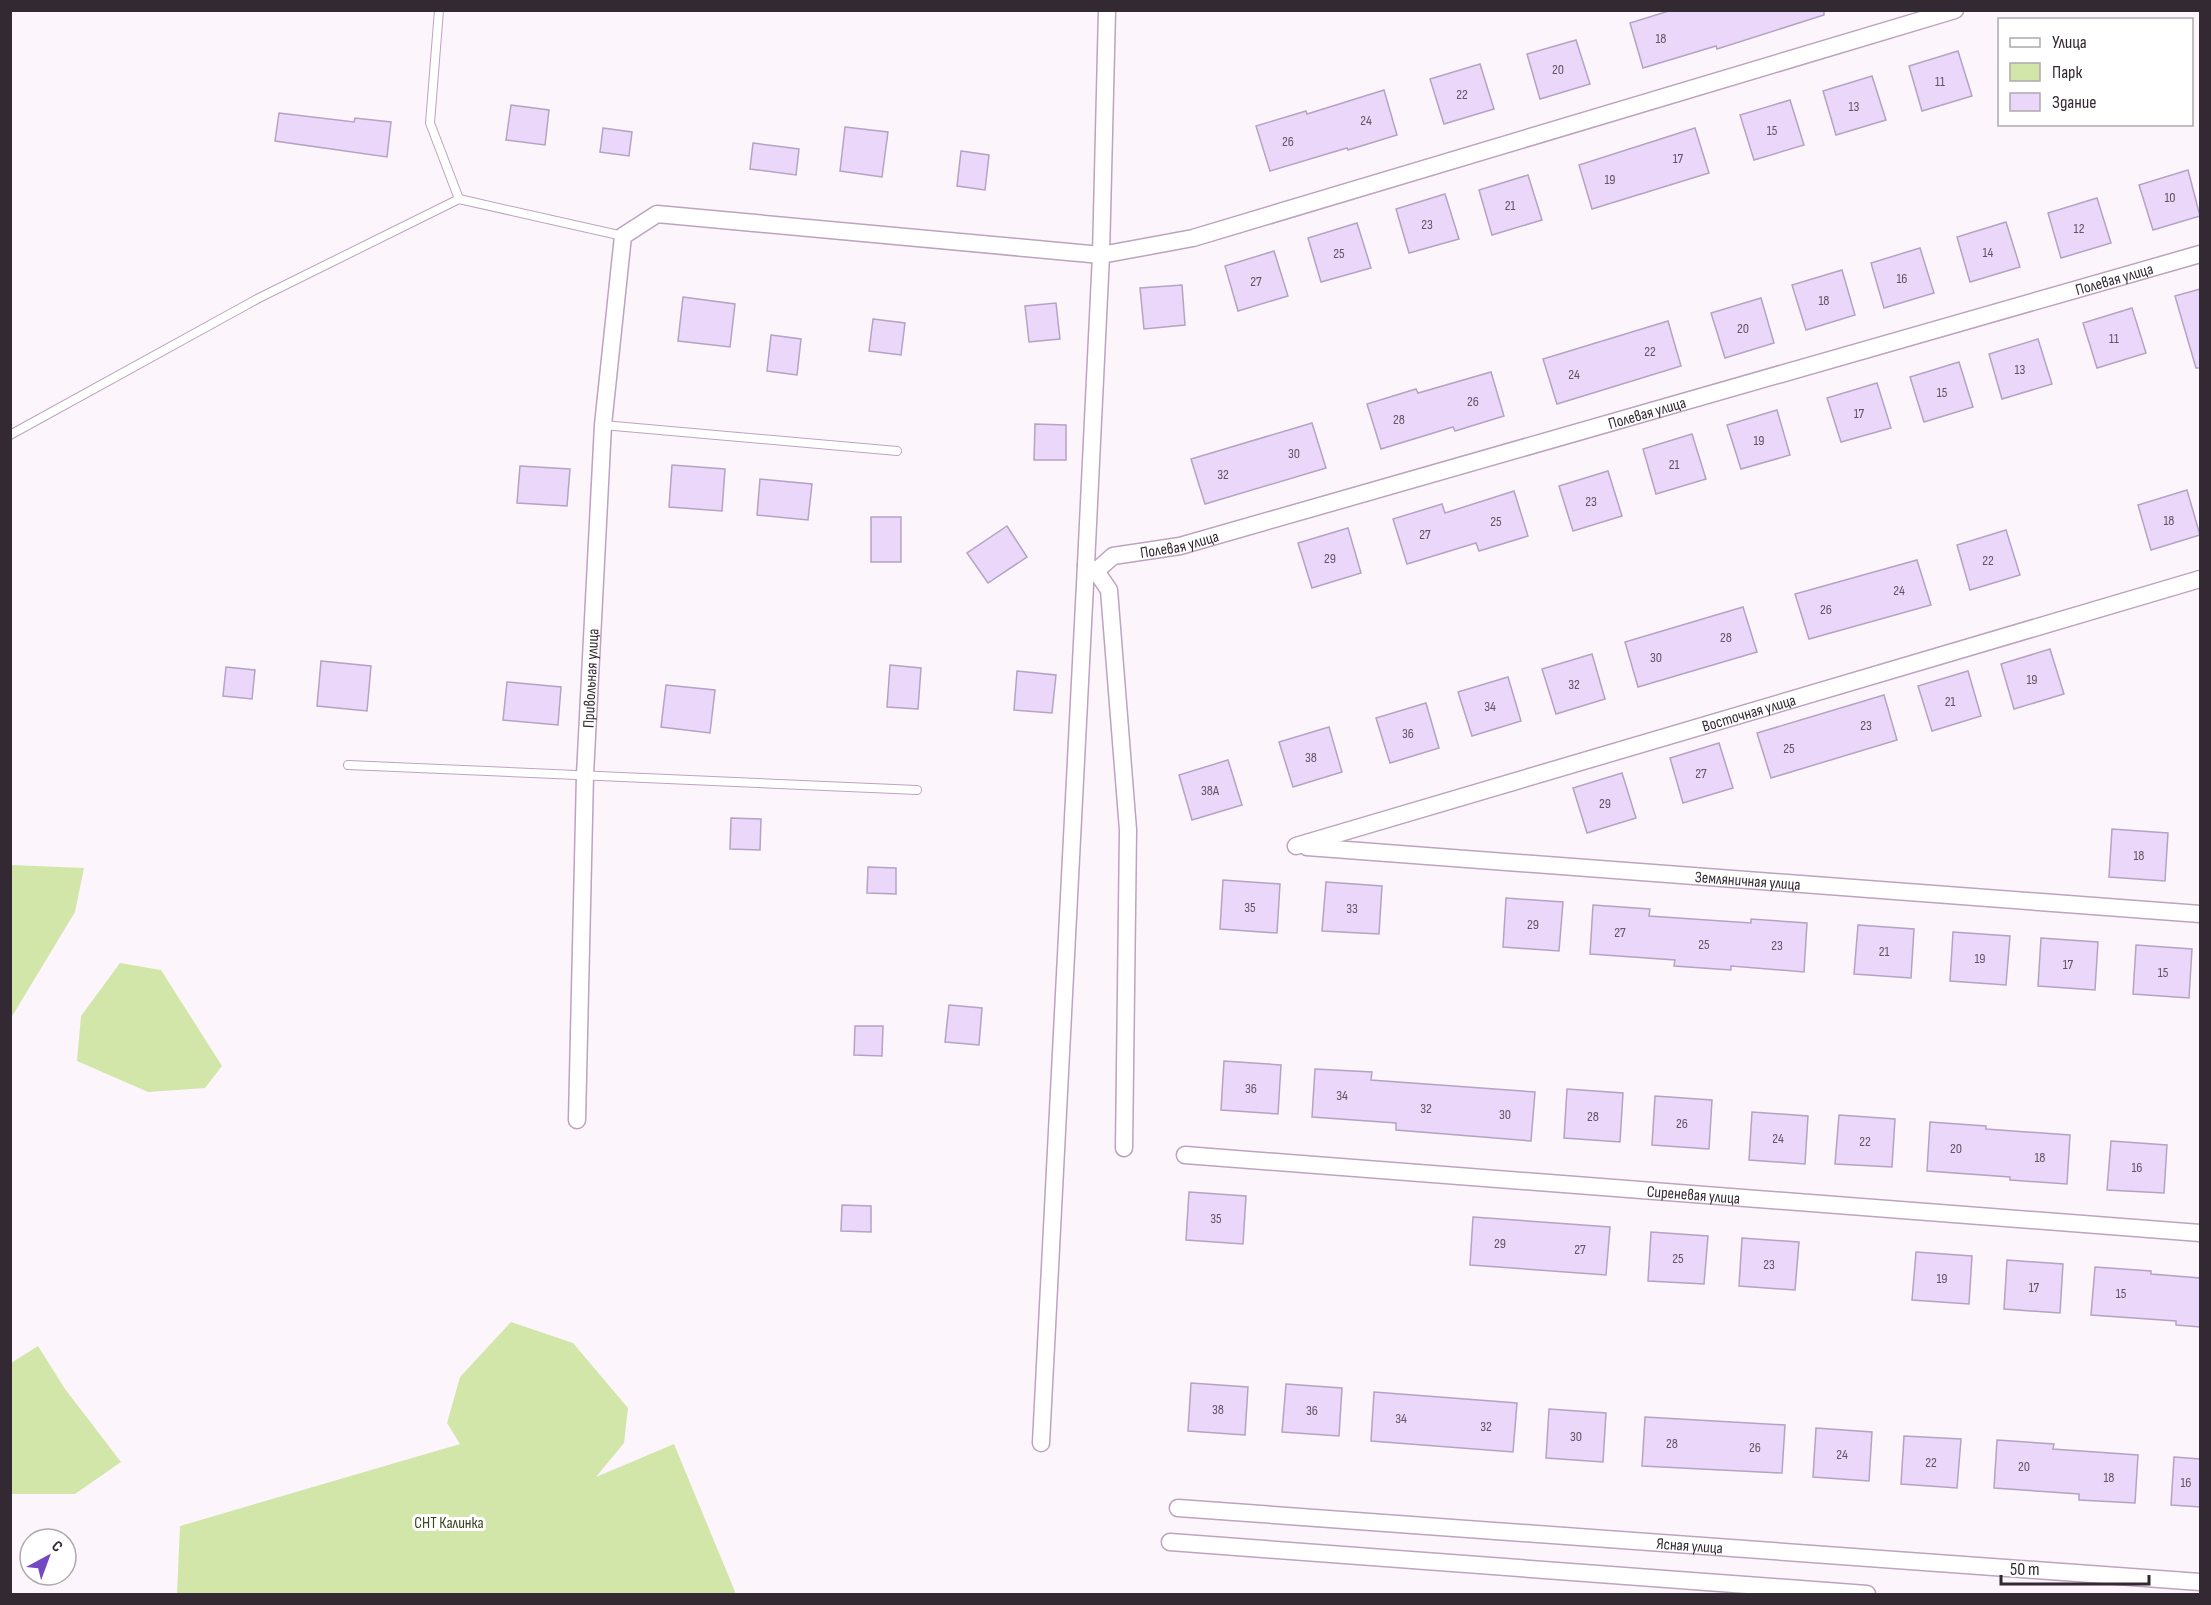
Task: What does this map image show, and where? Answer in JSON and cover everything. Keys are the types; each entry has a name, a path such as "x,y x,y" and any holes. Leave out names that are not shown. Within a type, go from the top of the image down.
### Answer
{"street":[{"path":"1041,1443 1091,568 1107,10"},
{"path":"623,236 657,214 1101,255 1193,238 1954,10"},
{"name":"Привольная улица","path":"577,1120 585,775 603,425 623,236"},
{"name":"Полевая улица","path":"1091,568 1113,556 1180,546 2200,254"},
{"path":"1091,568 1108,590 1128,830 1125,1148"},
{"name":"Восточная улица","path":"1296,846 2200,579"},
{"name":"Земляничная улица","path":"1296,846 2200,914"},
{"name":"Сиреневая улица","path":"1185,1155 2200,1233"},
{"name":"Ясная улица","path":"1178,1508 2200,1582"},
{"path":"1170,1542 1867,1594"}],"lane":[{"path":"439,10 430,123 459,199"},
{"path":"10,435 259,298 459,199 623,236"},
{"path":"603,425 897,451"},
{"path":"348,765 917,790"}],"green space":[{"path":"11,865 84,868 75,912 11,1018"},
{"path":"120,963 161,970 222,1066 205,1088 148,1092 77,1061 81,1016"},
{"name":"СНТ Калинка","path":"511,1322 573,1343 628,1408 624,1443 596,1477 674,1444 736,1594 177,1594 180,1526 460,1444 447,1423 460,1377"},
{"path":"38,1346 65,1389 121,1462 75,1494 11,1494 11,1363"}],"building":[{"path":"1672,10 1824,10 1824,15 1717,49 1716,46 1643,68 1630,23"},
{"path":"1576,40 1590,84 1540,99 1527,54"},
{"path":"1958,51 1972,96 1922,111 1909,66"},
{"path":"1480,64 1494,109 1444,124 1430,79"},
{"path":"1872,76 1886,120 1836,135 1823,91"},
{"path":"1384,90 1397,135 1270,171 1256,126 1306,111 1307,114"},
{"path":"1790,100 1804,145 1754,160 1740,115"},
{"path":"511,105 549,110 545,145 506,140"},
{"path":"279,113 354,122 355,118 391,122 387,157 275,141"},
{"path":"845,127 888,132 882,177 840,171"},
{"path":"603,128 632,132 629,156 600,152"},
{"path":"1695,128 1709,173 1592,209 1579,165"},
{"path":"753,143 799,149 796,175 750,169"},
{"path":"961,151 989,155 985,190 957,186"},
{"path":"2188,170 2200,216 2153,230 2139,185"},
{"path":"1528,175 1542,220 1492,235 1479,190"},
{"path":"1445,194 1459,239 1409,253 1396,209"},
{"path":"2097,198 2111,243 2061,258 2048,213"},
{"path":"2006,222 2020,267 1970,282 1957,237"},
{"path":"1357,223 1371,268 1321,282 1308,238"},
{"path":"1920,248 1934,293 1884,308 1871,263"},
{"path":"1274,251 1288,296 1238,311 1225,266"},
{"path":"1842,270 1855,315 1806,330 1792,285"},
{"path":"1182,285 1185,325 1144,329 1140,288"},
{"path":"2200,289 2200,368 2196,368 2175,296"},
{"path":"683,297 735,304 730,347 678,341"},
{"path":"1761,298 1774,343 1725,358 1711,313"},
{"path":"1056,303 1060,339 1029,342 1025,306"},
{"path":"2132,308 2146,353 2097,368 2083,323"},
{"path":"873,319 905,323 901,355 869,351"},
{"path":"1668,321 1681,366 1557,404 1543,359"},
{"path":"771,335 801,339 797,375 767,371"},
{"path":"2038,339 2052,384 2002,399 1989,354"},
{"path":"1959,362 1973,407 1924,422 1910,377"},
{"path":"1491,372 1504,416 1455,431 1453,427 1381,449 1367,404 1416,389 1418,393"},
{"path":"1877,383 1891,428 1841,442 1827,398"},
{"path":"1777,410 1790,455 1741,469 1727,425"},
{"path":"1312,423 1326,468 1205,504 1191,459"},
{"path":"1035,424 1066,425 1066,460 1034,460"},
{"path":"1692,434 1706,479 1656,494 1643,449"},
{"path":"672,465 725,469 722,511 669,507"},
{"path":"520,466 570,469 567,506 517,503"},
{"path":"1608,471 1622,516 1573,531 1559,486"},
{"path":"760,479 812,484 808,520 757,515"},
{"path":"2187,490 2200,535 2151,550 2138,505"},
{"path":"1514,491 1528,536 1479,551 1476,543 1407,564 1393,519 1442,504 1445,513"},
{"path":"871,517 901,517 901,562 871,562"},
{"path":"1007,526 1027,557 988,583 967,553"},
{"path":"1348,528 1361,573 1312,588 1298,543"},
{"path":"2006,530 2020,575 1970,590 1957,545"},
{"path":"1917,560 1931,605 1809,639 1795,594"},
{"path":"1743,607 1757,652 1638,687 1625,642"},
{"path":"2050,649 2064,694 2014,709 2001,664"},
{"path":"1592,654 1605,699 1556,714 1542,669"},
{"path":"321,661 371,666 367,711 317,706"},
{"path":"890,665 921,668 918,709 887,707"},
{"path":"226,667 255,670 252,699 223,696"},
{"path":"1017,671 1056,675 1052,713 1014,710"},
{"path":"1968,671 1981,716 1932,731 1918,686"},
{"path":"1508,677 1521,721 1472,736 1458,692"},
{"path":"507,682 561,687 558,725 503,720"},
{"path":"666,685 715,690 710,733 661,727"},
{"path":"1884,695 1897,740 1771,778 1757,733"},
{"path":"1426,703 1439,748 1390,763 1376,718"},
{"path":"1329,727 1342,772 1293,787 1279,742"},
{"path":"1719,743 1733,788 1683,803 1670,758"},
{"path":"1228,760 1242,805 1192,820 1179,775"},
{"path":"1622,773 1636,818 1587,833 1573,788"},
{"path":"731,818 761,819 760,850 730,849"},
{"path":"2112,829 2168,833 2165,881 2109,877"},
{"path":"868,867 896,868 896,894 867,893"},
{"path":"1223,880 1280,884 1277,933 1220,929"},
{"path":"1326,882 1382,886 1379,934 1322,931"},
{"path":"1506,898 1563,902 1559,951 1503,947"},
{"path":"1593,905 1650,909 1649,916 1751,923 1751,919 1807,923 1804,972 1731,966 1731,970 1674,966 1675,960 1590,954"},
{"path":"1858,925 1914,929 1911,978 1854,974"},
{"path":"1953,932 2010,936 2006,985 1950,981"},
{"path":"2041,938 2098,942 2095,990 2038,986"},
{"path":"2136,945 2192,949 2189,998 2133,994"},
{"path":"949,1005 982,1008 979,1045 945,1042"},
{"path":"855,1026 883,1026 882,1056 854,1055"},
{"path":"1224,1061 1281,1065 1278,1114 1221,1110"},
{"path":"1315,1069 1372,1072 1371,1080 1535,1092 1531,1141 1396,1130 1396,1123 1312,1117"},
{"path":"1567,1089 1623,1093 1620,1142 1564,1138"},
{"path":"1655,1096 1712,1100 1709,1149 1652,1145"},
{"path":"1752,1112 1808,1116 1805,1164 1749,1160"},
{"path":"1839,1115 1895,1119 1892,1167 1835,1164"},
{"path":"1930,1122 2070,1135 2067,1184 1927,1171"},
{"path":"2111,1141 2167,1145 2164,1193 2107,1190"},
{"path":"1189,1192 1246,1196 1243,1244 1186,1240"},
{"path":"842,1205 871,1206 871,1232 841,1231"},
{"path":"1473,1217 1610,1227 1606,1275 1470,1265"},
{"path":"1651,1232 1708,1236 1704,1284 1648,1281"},
{"path":"1742,1238 1799,1242 1795,1290 1739,1286"},
{"path":"1916,1252 1972,1256 1969,1304 1912,1300"},
{"path":"2007,1260 2063,1264 2060,1313 2004,1309"},
{"path":"2095,1267 2151,1271 2151,1274 2200,1278 2200,1327 2176,1325 2176,1321 2091,1315"},
{"path":"1191,1383 1248,1387 1245,1435 1188,1431"},
{"path":"1286,1384 1342,1388 1339,1436 1282,1432"},
{"path":"1374,1392 1517,1403 1513,1452 1371,1441"},
{"path":"1549,1409 1606,1413 1603,1462 1546,1458"},
{"path":"1645,1417 1785,1425 1782,1473 1642,1466"},
{"path":"1816,1428 1872,1432 1869,1481 1813,1477"},
{"path":"1904,1436 1961,1439 1957,1488 1901,1484"},
{"path":"1997,1440 2054,1444 2053,1449 2138,1455 2135,1503 2079,1500 2079,1494 1994,1488"},
{"path":"2174,1457 2200,1459 2200,1507 2171,1505"}]}
